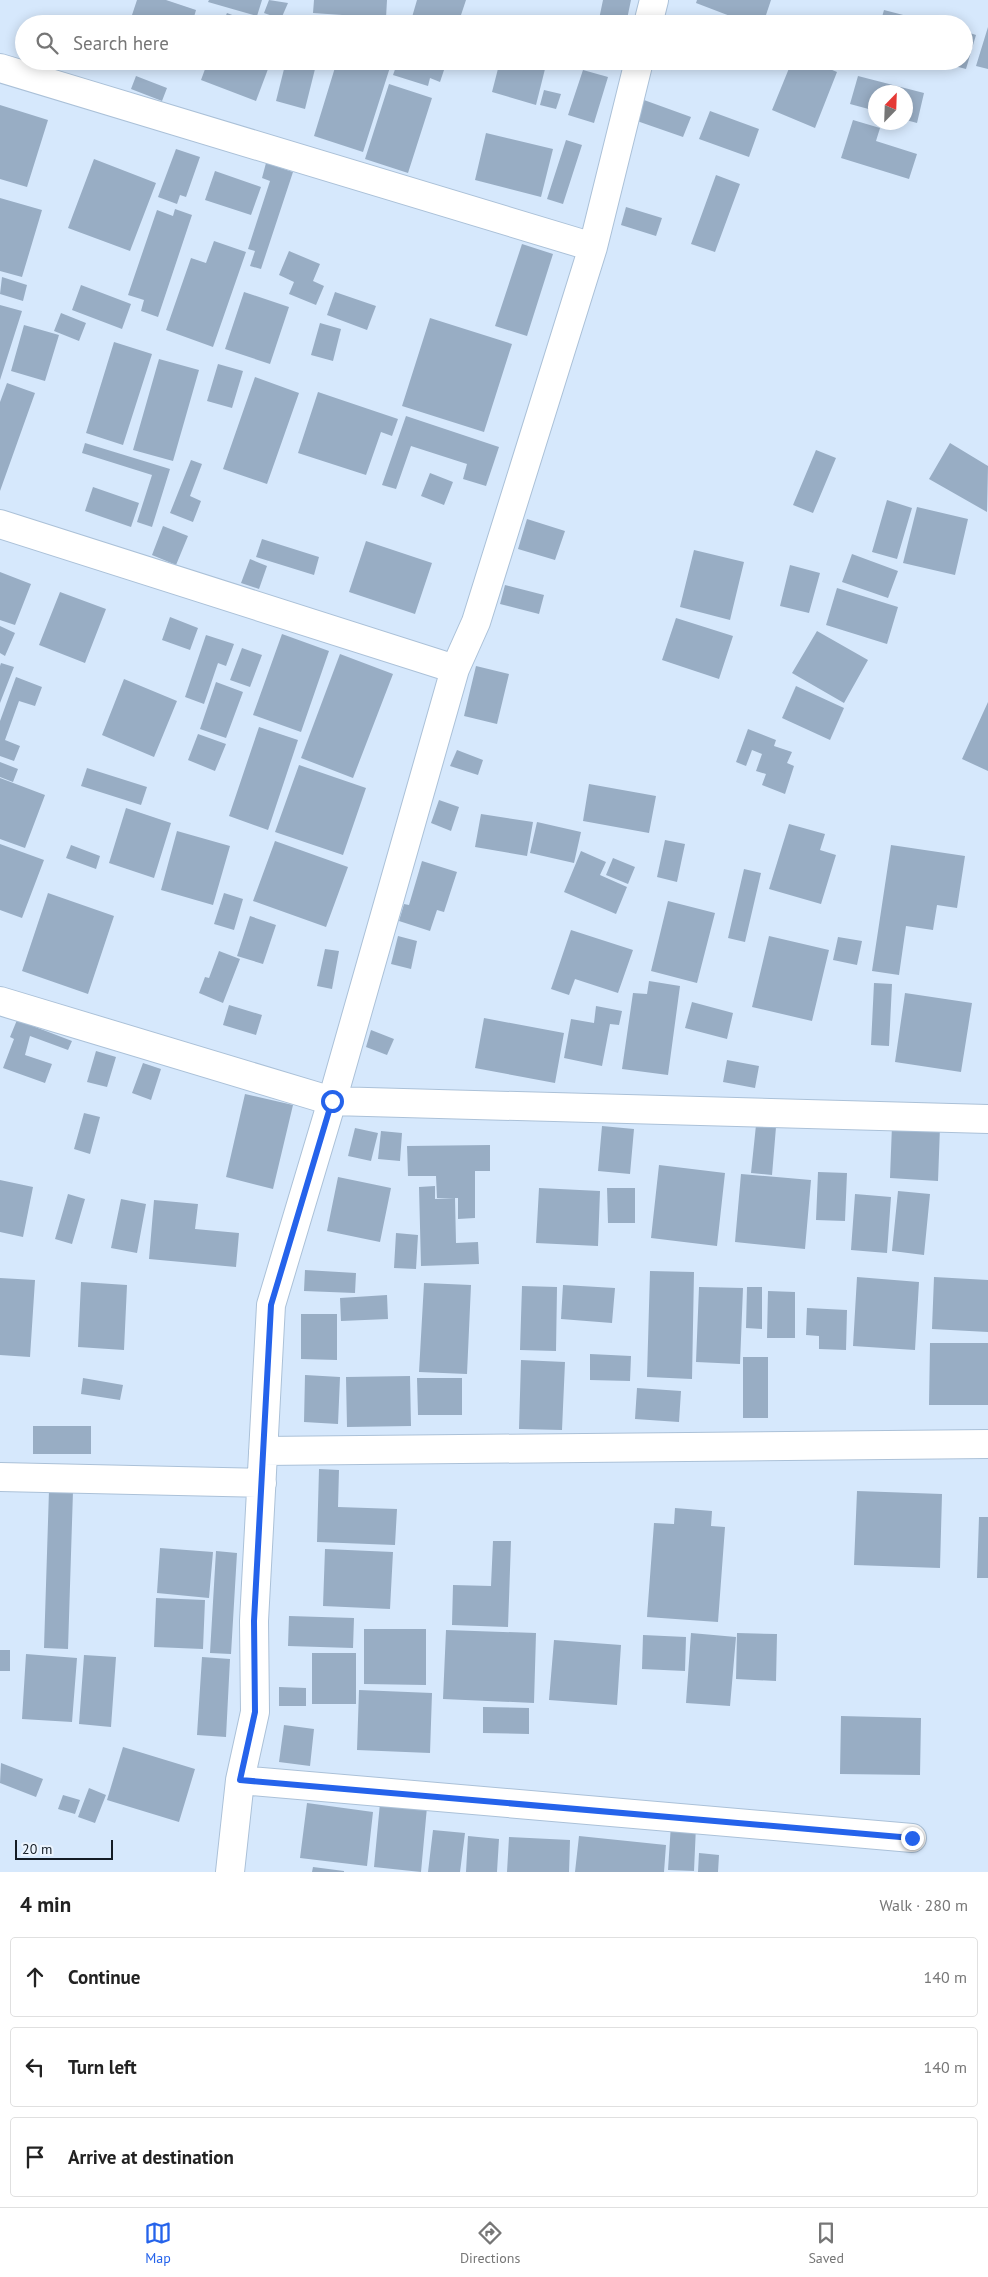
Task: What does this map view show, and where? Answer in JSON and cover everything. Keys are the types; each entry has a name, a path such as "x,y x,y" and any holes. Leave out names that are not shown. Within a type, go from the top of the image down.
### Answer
{"street":[{"path":"650,15 654,0"},
{"path":"0,68 593,247"},
{"path":"230,1872 240,1780 255,1712 254,1621 271,1305 332,1101 455,670 476,622 593,247 637,70"},
{"path":"0,524 455,670"},
{"path":"0,1001 332,1101 988,1119"},
{"path":"263,1451 988,1444"},
{"path":"0,1477 262,1483"},
{"path":"240,1780 912,1838"}],"building":[{"path":"137,0 166,0 196,10 195,15 132,15"},
{"path":"209,0 262,0 257,15 208,2"},
{"path":"269,0 288,3 283,15 264,13"},
{"path":"314,0 387,0 386,15 313,13"},
{"path":"417,0 466,0 461,15 413,15"},
{"path":"603,0 631,0 628,15 600,15"},
{"path":"697,0 771,0 766,15 727,15 696,3"},
{"path":"884,10 903,15 883,15"},
{"path":"988,27 988,69 976,66"},
{"path":"973,34 976,35 973,45"},
{"path":"205,70 268,70 256,101 201,80"},
{"path":"284,70 315,70 305,109 276,101"},
{"path":"334,70 389,70 363,152 314,136"},
{"path":"395,70 444,70 440,82 430,78 428,86 393,75"},
{"path":"498,70 545,70 536,105 492,92"},
{"path":"583,70 608,77 594,123 568,115"},
{"path":"788,70 832,70 837,72 815,128 772,110"},
{"path":"136,76 167,88 162,101 131,89"},
{"path":"858,76 893,85 868,85 868,109 850,104"},
{"path":"389,84 432,98 408,173 365,159"},
{"path":"544,90 561,94 556,109 540,105"},
{"path":"913,90 924,93 917,123 913,122"},
{"path":"644,100 691,117 683,137 637,121"},
{"path":"0,105 48,120 27,187 0,179"},
{"path":"710,111 759,129 749,157 699,139"},
{"path":"853,120 868,124 868,130 879,130 876,141 917,154 909,179 841,158"},
{"path":"486,133 553,149 541,197 475,180"},
{"path":"566,140 582,145 563,204 547,199"},
{"path":"176,149 200,157 186,197 180,195 177,204 158,197"},
{"path":"94,159 156,183 130,251 68,228"},
{"path":"266,163 293,172 261,269 250,266 255,251 248,249 270,181 262,178"},
{"path":"215,171 261,187 251,215 205,200"},
{"path":"716,175 740,184 715,252 691,244"},
{"path":"0,198 42,210 22,277 0,271"},
{"path":"626,207 662,218 656,236 621,225"},
{"path":"175,209 192,215 158,317 141,311 144,300 128,295 157,210 173,216"},
{"path":"214,241 246,252 213,347 166,330 191,258 206,263"},
{"path":"522,244 553,254 527,336 495,326"},
{"path":"289,251 320,264 313,281 324,286 316,305 289,294 294,282 279,275"},
{"path":"2,277 27,285 23,301 0,294"},
{"path":"81,285 131,304 122,329 72,310"},
{"path":"244,292 289,307 270,364 225,349"},
{"path":"335,292 376,306 367,330 327,315"},
{"path":"0,305 22,311 0,380"},
{"path":"61,313 86,323 79,341 54,331"},
{"path":"430,318 512,344 484,432 402,406"},
{"path":"320,323 341,329 333,361 311,355"},
{"path":"24,325 59,335 45,381 11,371"},
{"path":"114,342 152,354 123,445 86,433"},
{"path":"159,359 199,370 173,461 133,450"},
{"path":"218,364 243,371 232,408 207,401"},
{"path":"255,377 299,393 267,484 223,469"},
{"path":"7,383 35,393 0,491 0,402"},
{"path":"318,392 398,419 392,436 381,432 366,475 298,453"},
{"path":"406,416 499,447 486,486 463,479 467,464 411,446 396,489 382,485"},
{"path":"85,443 170,469 152,527 137,522 152,475 82,453"},
{"path":"950,443 988,466 987,512 929,479"},
{"path":"816,450 836,458 813,513 793,505"},
{"path":"191,460 202,464 190,496 201,501 193,522 170,513"},
{"path":"430,473 453,482 444,505 421,496"},
{"path":"93,487 139,503 131,527 85,511"},
{"path":"887,500 912,508 897,559 872,552"},
{"path":"917,507 968,519 955,575 903,563"},
{"path":"527,519 565,531 555,560 518,549"},
{"path":"163,526 188,536 176,565 152,555"},
{"path":"262,539 319,557 314,575 256,557"},
{"path":"366,541 432,563 415,614 349,592"},
{"path":"694,550 744,562 730,620 680,607"},
{"path":"852,554 898,571 888,598 842,582"},
{"path":"250,559 267,566 259,589 241,583"},
{"path":"790,565 820,573 809,613 780,606"},
{"path":"0,572 31,584 15,625 0,620"},
{"path":"505,585 544,595 539,614 500,604"},
{"path":"837,588 898,607 887,644 826,625"},
{"path":"60,592 106,609 85,663 39,645"},
{"path":"170,617 198,628 190,650 162,640"},
{"path":"676,618 733,636 719,679 662,660"},
{"path":"0,626 15,633 5,656 0,653"},
{"path":"817,631 868,660 844,703 792,673"},
{"path":"282,634 329,651 301,732 253,715"},
{"path":"206,635 234,644 226,666 218,663 204,704 185,697"},
{"path":"242,648 262,655 250,687 230,680"},
{"path":"340,654 393,674 353,778 301,758"},
{"path":"1,663 14,667 0,703 0,666"},
{"path":"476,666 509,674 497,724 464,716"},
{"path":"16,677 42,687 35,706 19,701 5,740 20,746 14,761 0,756 0,721"},
{"path":"124,679 177,701 154,757 102,735"},
{"path":"216,682 243,692 226,738 200,729"},
{"path":"796,686 844,708 830,740 782,718"},
{"path":"988,702 988,771 962,759"},
{"path":"259,727 298,740 268,830 229,816"},
{"path":"748,729 776,740 774,746 792,752 787,763 794,766 785,794 762,785 766,774 756,771 762,754 752,750 746,766 736,762"},
{"path":"198,734 226,744 215,771 188,760"},
{"path":"457,750 483,760 478,775 450,766"},
{"path":"0,762 18,769 13,782 0,777"},
{"path":"299,765 366,788 343,855 275,832"},
{"path":"87,768 147,787 141,805 81,786"},
{"path":"0,778 45,795 25,848 0,839"},
{"path":"589,784 656,796 649,833 583,821"},
{"path":"439,800 459,807 451,831 431,823"},
{"path":"126,808 171,823 154,878 109,863"},
{"path":"481,814 533,822 527,856 475,847"},
{"path":"537,822 581,832 574,863 530,853"},
{"path":"789,824 825,834 820,850 836,855 821,904 769,889"},
{"path":"177,831 230,846 213,905 161,890"},
{"path":"665,840 685,844 677,882 657,877"},
{"path":"275,841 348,867 326,927 253,901"},
{"path":"0,844 44,860 22,918 0,910"},
{"path":"71,845 100,856 96,869 66,858"},
{"path":"891,845 965,856 957,908 937,905 933,930 906,926 899,975 872,971"},
{"path":"581,851 606,862 600,875 627,887 616,914 564,892"},
{"path":"613,858 635,867 628,884 606,875"},
{"path":"422,861 457,872 444,912 437,910 430,931 399,921 404,904 409,905"},
{"path":"744,869 761,873 745,942 728,938"},
{"path":"48,893 114,916 88,994 22,971"},
{"path":"224,893 243,899 234,930 214,924"},
{"path":"668,901 715,913 697,983 651,971"},
{"path":"250,916 276,925 263,964 237,956"},
{"path":"571,930 633,950 618,993 575,979 569,995 551,989"},
{"path":"398,936 417,941 411,969 391,964"},
{"path":"769,936 829,950 812,1021 752,1007"},
{"path":"838,937 862,941 857,965 833,960"},
{"path":"325,949 339,951 332,989 317,986"},
{"path":"219,951 240,959 223,1003 199,993 205,977 209,978"},
{"path":"649,981 680,986 668,1075 622,1069 633,993 647,994"},
{"path":"874,983 892,984 889,1046 871,1045"},
{"path":"905,993 972,1003 961,1072 895,1062"},
{"path":"692,1002 733,1013 727,1039 685,1028"},
{"path":"229,1005 262,1015 256,1035 223,1025"},
{"path":"596,1006 622,1011 619,1025 610,1024 602,1066 564,1058 571,1019 594,1023"},
{"path":"484,1018 564,1033 555,1083 475,1068"},
{"path":"17,1020 72,1041 68,1050 30,1036 25,1055 52,1064 45,1083 3,1068 14,1039 10,1037"},
{"path":"371,1030 394,1039 387,1055 366,1047"},
{"path":"96,1051 116,1057 107,1087 87,1082"},
{"path":"727,1060 759,1066 755,1088 723,1082"},
{"path":"143,1063 161,1069 151,1100 132,1093"},
{"path":"245,1094 293,1105 273,1189 226,1177"},
{"path":"84,1113 100,1117 90,1154 74,1149"},
{"path":"756,1125 776,1127 772,1175 751,1173"},
{"path":"892,1125 940,1127 938,1181 890,1178"},
{"path":"602,1126 634,1129 630,1174 598,1171"},
{"path":"355,1128 378,1133 371,1161 348,1156"},
{"path":"381,1131 402,1133 400,1161 378,1159"},
{"path":"490,1145 490,1171 475,1171 475,1218 458,1219 458,1198 437,1198 436,1176 408,1176 407,1146"},
{"path":"659,1165 725,1173 717,1246 651,1238"},
{"path":"818,1172 847,1173 845,1221 816,1220"},
{"path":"741,1174 811,1180 805,1249 735,1242"},
{"path":"338,1177 391,1188 380,1242 327,1231"},
{"path":"0,1180 33,1187 23,1237 0,1232"},
{"path":"435,1186 435,1199 455,1198 456,1243 478,1242 479,1264 421,1266 419,1187"},
{"path":"539,1188 600,1191 598,1246 536,1243"},
{"path":"607,1188 635,1188 635,1223 608,1223"},
{"path":"898,1191 930,1194 924,1255 892,1251"},
{"path":"68,1194 85,1199 72,1244 55,1239"},
{"path":"855,1194 891,1197 887,1253 851,1250"},
{"path":"121,1199 146,1204 137,1253 111,1248"},
{"path":"154,1200 198,1204 195,1229 239,1233 236,1267 149,1259"},
{"path":"396,1233 418,1235 416,1269 394,1268"},
{"path":"305,1270 356,1273 355,1293 304,1291"},
{"path":"650,1271 694,1272 692,1379 647,1377"},
{"path":"857,1277 919,1282 915,1350 853,1346"},
{"path":"934,1277 988,1280 988,1332 932,1329"},
{"path":"0,1278 35,1280 30,1357 0,1355"},
{"path":"81,1282 127,1285 124,1350 78,1347"},
{"path":"424,1283 471,1285 467,1374 419,1372"},
{"path":"563,1285 615,1288 612,1323 561,1319"},
{"path":"522,1286 557,1287 556,1351 520,1350"},
{"path":"699,1287 743,1288 740,1364 696,1362"},
{"path":"747,1287 762,1287 762,1329 746,1328"},
{"path":"768,1291 795,1292 795,1338 767,1338"},
{"path":"387,1295 388,1319 341,1321 340,1298"},
{"path":"807,1308 847,1310 846,1350 819,1349 819,1336 806,1335"},
{"path":"301,1314 337,1314 337,1360 301,1359"},
{"path":"930,1343 988,1343 988,1405 929,1405"},
{"path":"590,1354 631,1356 630,1381 590,1380"},
{"path":"743,1357 768,1357 768,1418 743,1418"},
{"path":"521,1360 565,1362 562,1430 519,1429"},
{"path":"305,1375 340,1377 338,1424 304,1422"},
{"path":"410,1376 411,1426 347,1427 346,1377"},
{"path":"83,1378 123,1385 120,1400 81,1394"},
{"path":"417,1378 462,1378 462,1415 418,1415"},
{"path":"637,1388 681,1391 679,1422 635,1419"},
{"path":"33,1426 91,1426 91,1454 33,1454"},
{"path":"319,1469 339,1470 338,1507 397,1509 395,1545 317,1542"},
{"path":"49,1490 73,1491 68,1649 44,1648"},
{"path":"857,1491 942,1494 940,1568 854,1565"},
{"path":"675,1508 712,1511 711,1526 725,1527 718,1622 647,1617 654,1523 674,1524"},
{"path":"979,1517 988,1517 988,1578 977,1578"},
{"path":"493,1541 511,1541 508,1627 452,1625 453,1585 491,1586"},
{"path":"160,1548 213,1552 209,1598 157,1593"},
{"path":"325,1549 393,1552 390,1609 323,1606"},
{"path":"216,1551 237,1553 231,1654 210,1653"},
{"path":"156,1598 205,1600 203,1649 154,1647"},
{"path":"289,1616 354,1618 353,1648 288,1646"},
{"path":"364,1629 426,1629 426,1685 364,1684"},
{"path":"446,1630 536,1633 534,1703 443,1699"},
{"path":"691,1633 736,1637 730,1706 686,1703"},
{"path":"737,1633 777,1634 776,1681 736,1679"},
{"path":"643,1635 686,1637 685,1671 642,1669"},
{"path":"554,1640 621,1645 617,1705 549,1700"},
{"path":"0,1650 10,1650 10,1671 0,1671"},
{"path":"312,1653 356,1653 356,1704 312,1704"},
{"path":"26,1654 77,1658 72,1722 22,1719"},
{"path":"84,1655 116,1657 111,1727 79,1724"},
{"path":"202,1657 230,1659 226,1737 197,1735"},
{"path":"279,1687 306,1688 306,1706 279,1706"},
{"path":"359,1690 432,1693 430,1753 357,1750"},
{"path":"483,1707 529,1708 529,1734 483,1733"},
{"path":"841,1716 921,1718 920,1775 840,1774"},
{"path":"284,1725 314,1729 310,1766 279,1762"},
{"path":"123,1747 195,1769 179,1822 107,1800"},
{"path":"1,1763 43,1779 36,1797 0,1783"},
{"path":"89,1788 106,1795 95,1823 78,1817"},
{"path":"63,1795 80,1800 75,1814 58,1809"},
{"path":"307,1803 373,1812 367,1866 300,1858"},
{"path":"380,1803 427,1807 421,1872 374,1867"},
{"path":"671,1824 696,1826 694,1871 668,1870"},
{"path":"433,1830 465,1833 460,1872 428,1872"},
{"path":"468,1836 499,1839 497,1872 466,1872"},
{"path":"579,1836 666,1845 664,1872 575,1872"},
{"path":"509,1837 570,1840 569,1872 507,1872"},
{"path":"699,1853 719,1855 718,1872 698,1872"},
{"path":"313,1867 344,1871 344,1872 312,1872"}],"route":[{"path":"332,1101 271,1305 254,1621 255,1712 240,1780 912,1838"}]}
